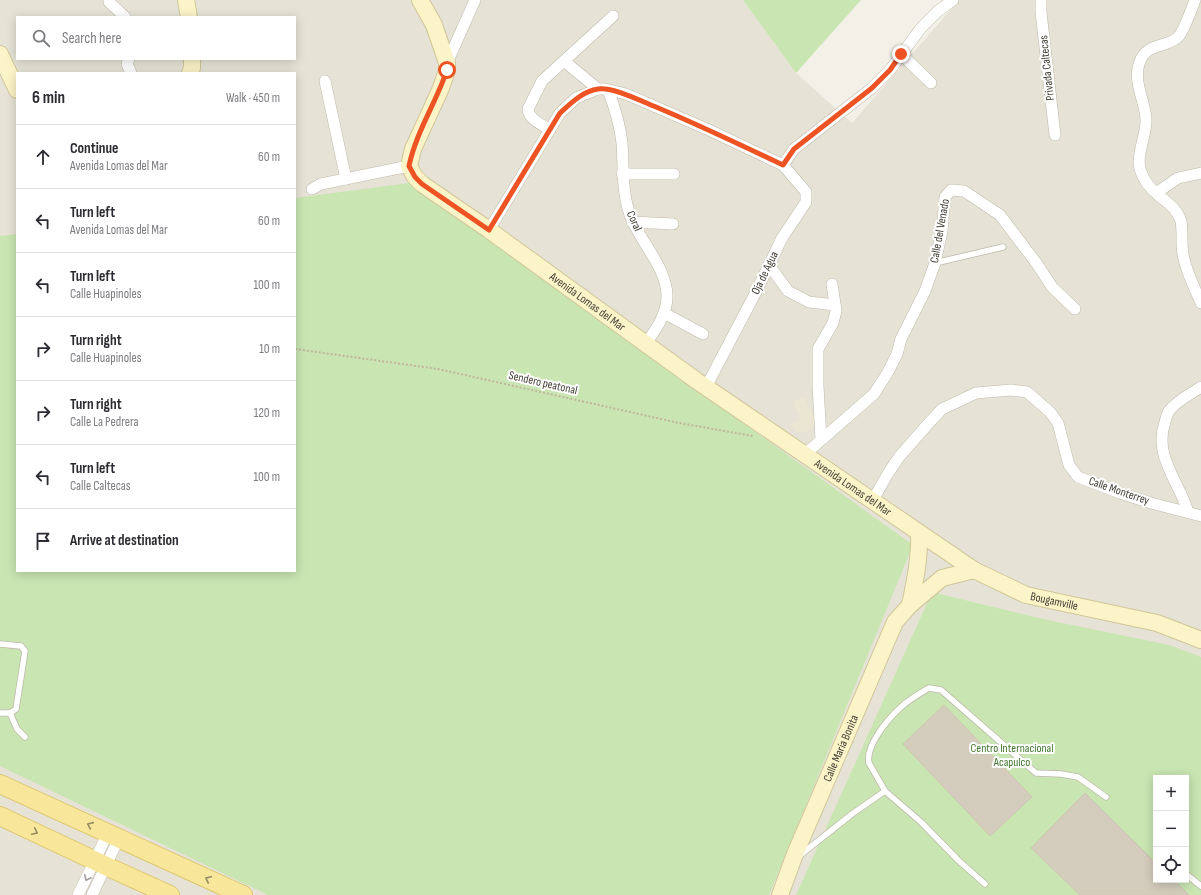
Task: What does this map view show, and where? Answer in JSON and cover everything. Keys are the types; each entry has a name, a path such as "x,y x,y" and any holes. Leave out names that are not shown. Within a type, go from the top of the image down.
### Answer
{"main road":[{"path":"186,0 189,16"},
{"path":"409,166 412,149 441,88 447,70 447,63 434,25 420,0"},
{"path":"0,54 16,88"},
{"path":"190,72 192,60"},
{"name":"Avenida Lomas del Mar","path":"409,166 415,177 422,184 489,230 706,387 873,500 919,533"},
{"path":"910,605 920,548 919,533"},
{"name":"Bougamville","path":"919,533 974,570 1026,595 1157,623 1201,640"},
{"name":"Calle María Bonita","path":"780,895 792,861 895,622 910,605 942,578 974,570"},
{"path":"0,784 243,895"},
{"path":"0,816 170,895"}],"street":[{"path":"109,0 109,2 124,16"},
{"path":"447,63 475,0"},
{"path":"489,230 560,113 576,98 603,90 626,94 709,130 783,165 794,149 872,88 890,70 921,28 938,11 953,0"},
{"name":"Privada Caltecas","path":"1041,0 1055,135"},
{"path":"1196,0 1180,35 1174,40 1144,53 1139,64 1137,78 1146,119 1146,132 1140,153 1140,170 1147,184 1171,204 1181,220 1183,255 1201,302"},
{"path":"550,130 531,118 528,109 542,81 613,16"},
{"path":"901,54 931,83"},
{"path":"129,60 127,64 131,72"},
{"path":"564,61 603,90"},
{"path":"325,81 346,178"},
{"name":"Coral","path":"603,90 618,119 622,143 622,174 625,196 632,222 658,266 667,297 664,313 658,326 646,343"},
{"name":"Oja de Agua","path":"706,387 782,238 806,202 806,192 783,165"},
{"path":"312,189 321,184 346,178 409,166"},
{"path":"1156,193 1178,178 1201,173"},
{"path":"622,174 674,174"},
{"name":"Calle del Venado","path":"804,454 874,394 888,372 901,339 925,292 935,263 942,232 945,197 951,190 964,191 1000,215 1037,264 1052,287 1075,309"},
{"path":"632,222 673,224"},
{"path":"769,265 788,291 809,302 835,305"},
{"path":"822,439 818,386 818,349 832,323 836,311 832,284"},
{"path":"664,313 702,334"},
{"path":"1188,512 1184,498 1174,480 1162,452 1163,429 1169,411 1184,397 1201,387"},
{"name":"Calle Monterrey","path":"873,500 887,475 900,457 942,409 976,393 1011,390 1027,392 1050,412 1058,423 1069,465 1078,477 1138,499 1201,516"},
{"path":"78,895 100,863 114,835"},
{"path":"92,895 100,863"}],"lane":[{"path":"935,263 1002,248"},
{"path":"0,644 21,646 25,652 16,709 10,713 0,713"},
{"path":"985,884 921,822 885,791 869,763 868,760 871,746 882,728 901,707 928,688 941,690 1036,773 1061,774 1078,777 1106,797"},
{"path":"10,713 17,729 25,737"},
{"path":"792,861 852,814 885,791"},
{"path":"1189,876 1201,886"}],"path":[{"name":"Sendero peatonal","path":"296,349 438,369 679,423 756,436"}],"shaded area":[{"path":"0,0 743,0 796,73 852,123 959,0 1201,0 1201,895 0,895"},
{"path":"804,397 819,425 803,433 795,431 791,424 801,419 793,402"}],"green space":[{"path":"743,0 861,0 796,73"},
{"path":"409,183 913,545 769,895 268,895 0,766 0,236 16,234 16,572 296,572 296,198"},
{"name":"Centro Internacional Acapulco","path":"932,592 1043,619 1169,645 1201,657 1201,895 796,895"}],"building":[{"path":"944,705 1032,797 990,836 903,744"},
{"path":"1085,793 1153,860 1153,883 1177,883 1189,895 1080,895 1031,848"}],"route":[{"path":"447,70 441,88 412,149 409,166 415,177 422,184 489,230 560,113 576,98 598,89 605,89 626,94 709,130 783,165 794,149 872,88 890,70 901,54"}]}
